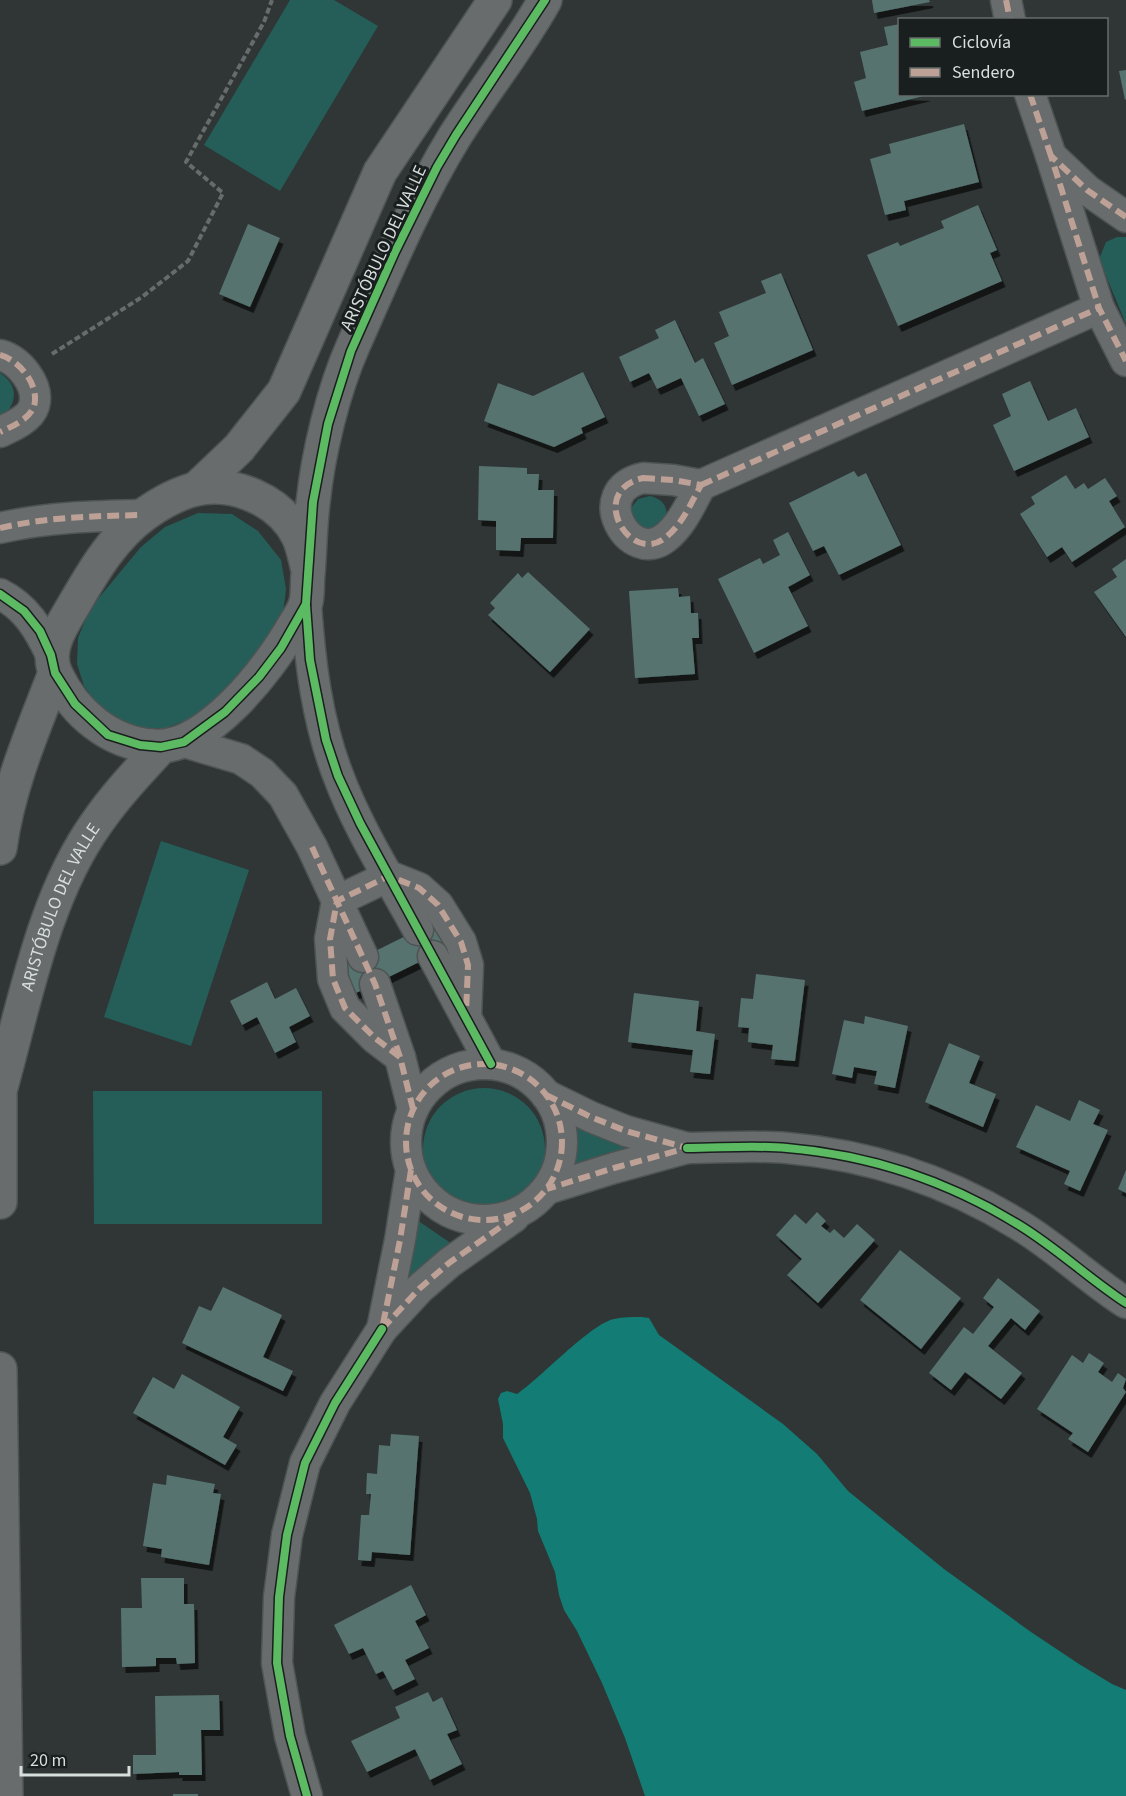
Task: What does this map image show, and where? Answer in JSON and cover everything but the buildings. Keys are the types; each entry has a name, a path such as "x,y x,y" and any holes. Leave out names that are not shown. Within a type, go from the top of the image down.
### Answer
{"street":[{"name":"ARISTÓBULO DEL VALLE","path":"196,489 239,448 284,391 380,172 495,0"},
{"name":"ARISTÓBULO DEL VALLE","path":"0,1202 1,1078 50,913 75,860 95,825 124,787 173,744 225,712 260,677 281,648 306,604 313,502 328,424 351,351 395,252 437,167 545,0"},
{"path":"1006,0 1010,18"},
{"path":"1031,96 1099,308 1126,361"},
{"path":"1051,156 1087,190 1126,217"},
{"path":"701,484 1099,308"},
{"path":"0,432 24,419 34,407 34,393 12,362"},
{"path":"0,848 4,819 53,664 60,628 96,567 117,540 143,515 166,501 196,489 228,488 257,496 283,514 298,537 308,570"},
{"path":"0,528 52,519 143,515"},
{"path":"0,594 24,611 40,631 53,664 75,704 108,735 140,745 173,744 241,759 262,773 283,795 312,847 363,957"},
{"path":"306,604 310,660 326,740 338,776 360,823 418,930"},
{"path":"337,901 389,876 419,888 438,905 461,942 468,965 466,1017"},
{"path":"337,901 330,939 333,979 345,1008 375,1038 400,1058"},
{"path":"433,956 491,1064"},
{"path":"375,984 400,1058 413,1109"},
{"path":"307,1796 290,1736 277,1663 279,1597 287,1535 305,1463 335,1403 382,1329 419,1289 449,1263 522,1212 536,1202 547,1189 559,1166 562,1142 558,1117 546,1095 532,1080 514,1070 491,1064 467,1066 445,1074 426,1089 413,1109 407,1129 406,1150 411,1170 424,1193 444,1210 461,1217 470,1220 496,1220 522,1212"},
{"path":"546,1095 626,1131 687,1148"},
{"path":"547,1189 614,1167 687,1148 786,1148 852,1157 914,1173 972,1198 1021,1226 1126,1303"},
{"path":"382,1329 411,1170"},
{"path":"0,1370 6,1796"}],"path":[{"path":"12,362 68,345 142,297 188,261 223,193 186,162 264,22 272,0"}],"shaded area":[{"path":"290,0 334,0 378,26 280,191 204,145"},
{"path":"1117,237 1126,237 1126,324 1099,259 1106,242"},
{"path":"0,373 11,384 14,396 10,408 0,420"},
{"path":"650,496 660,500 665,507 667,516 665,527 636,531 631,508 638,499"},
{"path":"198,513 232,514 258,531 281,560 286,589 283,614 269,642 242,675 193,718 165,728 142,728 112,718 98,706 84,686 77,664 78,638 85,621 97,600 141,547 165,527"},
{"path":"161,841 249,870 191,1046 104,1017"},
{"path":"484,1088 507,1092 527,1106 541,1126 545,1149 541,1172 527,1192 507,1206 484,1210 461,1206 441,1192 427,1172 423,1149 427,1126 441,1106 461,1092"},
{"path":"93,1091 322,1091 322,1224 94,1224"},
{"path":"574,1126 642,1149 575,1174"},
{"path":"417,1220 452,1244 403,1286"},
{"path":"617,1318 649,1318 659,1335 783,1424 817,1454 848,1491 944,1569 1079,1664 1126,1690 1126,1796 645,1796 625,1738 602,1683 577,1631 564,1610 555,1572 538,1531 530,1493 503,1438 498,1399 501,1393 507,1391 517,1394 579,1341 604,1323"}],"marked path":[{"path":"1006,0 1010,18"},
{"path":"1031,96 1051,156"},
{"path":"1126,217 1087,190 1051,156 1099,308 1126,361"},
{"path":"701,485 1099,308"},
{"path":"0,355 14,362 26,374 31,382 35,398 29,415 0,432"},
{"path":"643,478 701,485 676,527 665,538 652,544 639,542 628,535 619,523 616,510 617,497 626,485 643,478"},
{"path":"0,528 53,519 143,515"},
{"path":"312,847 375,984 400,1057 413,1109"},
{"path":"400,1057 375,1038 345,1008 333,979 330,939 337,901 389,876 419,888 438,905 461,942 468,965 466,1014"},
{"path":"484,1064 514,1070 539,1087 556,1112 562,1142 556,1172 539,1197 514,1214 484,1220 454,1214 429,1197 412,1172 406,1142 412,1112 429,1087 454,1070 484,1064"},
{"path":"546,1095 626,1131 687,1148 547,1189"},
{"path":"411,1170 382,1329 419,1289 449,1263 512,1219"}],"cycle path":[{"path":"0,594 24,611 40,631 51,655 55,673 75,704 108,735 140,745 161,747 184,742 225,712 259,677 281,648 306,604 313,502 328,424 351,351 395,252 437,167 545,0"},
{"path":"306,605 310,660 326,740 338,776 360,823 491,1064"},
{"path":"687,1148 787,1148 818,1152 878,1164 936,1183 992,1209 1019,1225 1126,1303"},
{"path":"307,1796 290,1736 277,1663 279,1597 287,1535 305,1463 335,1403 382,1329"}]}
